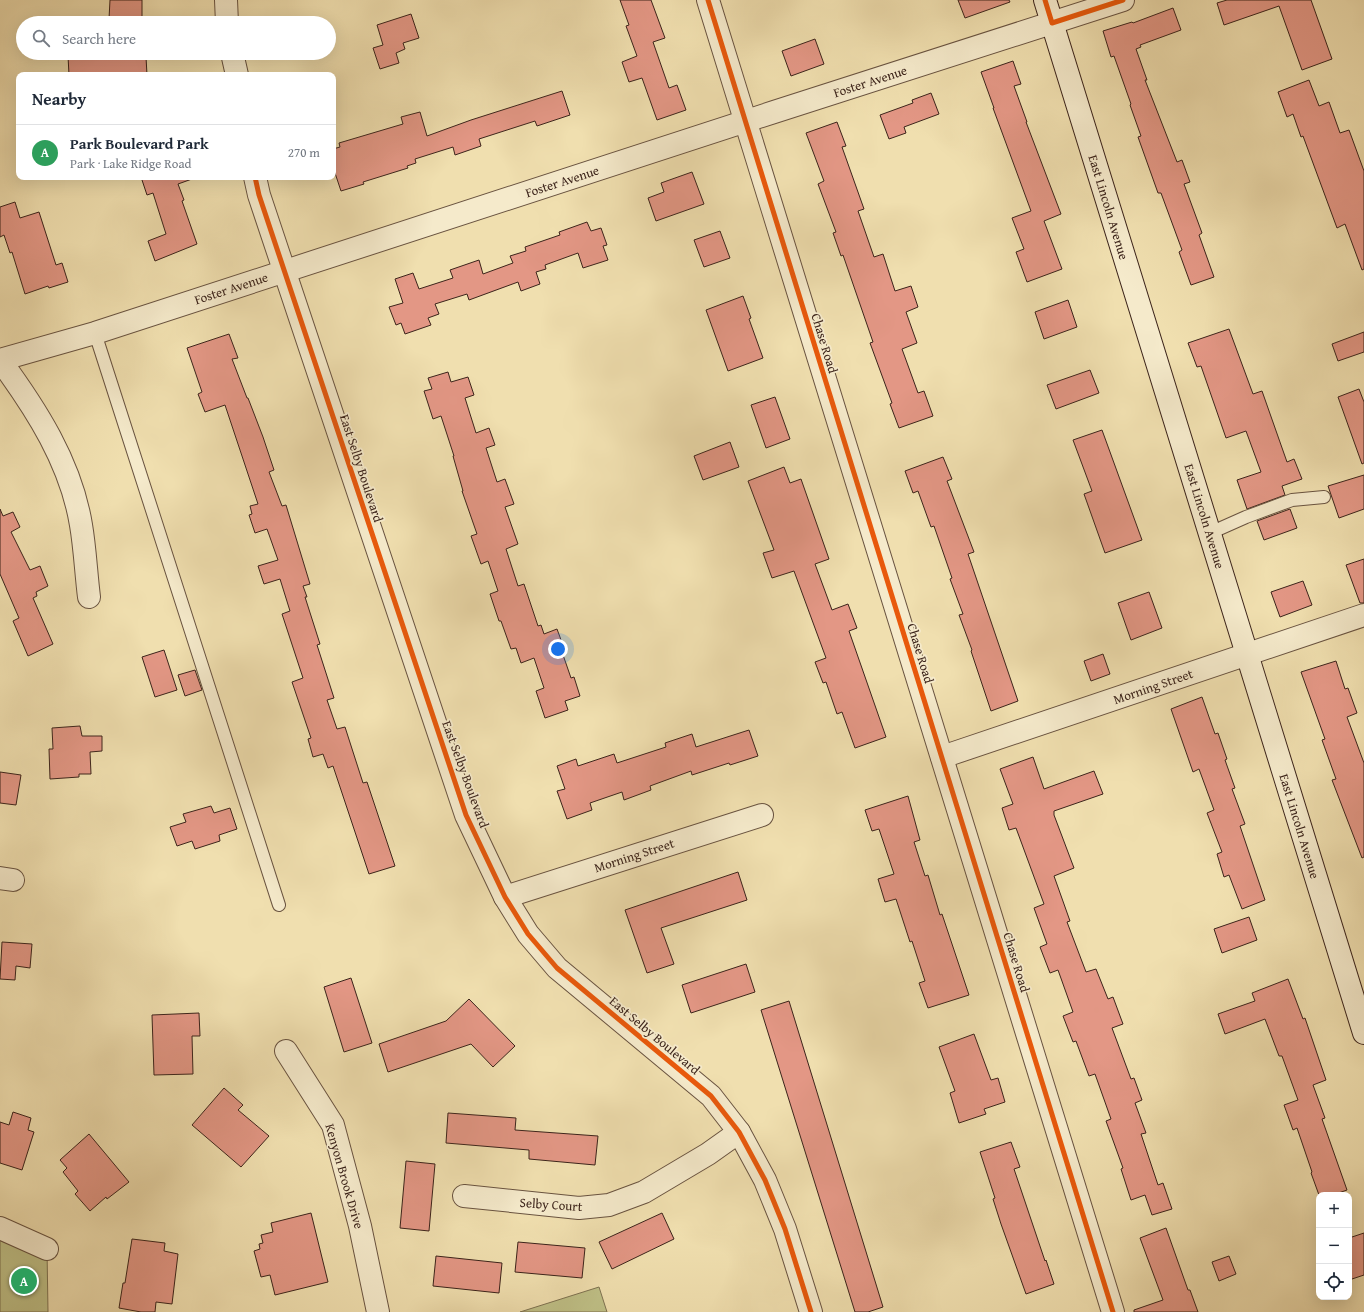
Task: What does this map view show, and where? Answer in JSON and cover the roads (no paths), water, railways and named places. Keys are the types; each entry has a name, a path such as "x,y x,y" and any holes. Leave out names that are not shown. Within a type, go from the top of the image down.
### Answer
{"street":[{"path":"226,0 227,16"},
{"name":"Chase Road","path":"708,0 1113,1312"},
{"name":"East Lincoln Avenue","path":"1045,0 1364,1033"},
{"name":"Foster Avenue","path":"0,360 95,333 745,121 1123,0"},
{"path":"233,60 235,72"},
{"name":"East Selby Boulevard","path":"256,180 259,195 284,271 466,815 505,897 528,934 557,968 711,1096 739,1132 765,1180 785,1229 811,1312"},
{"path":"0,360 19,385 47,430 69,478 81,524 89,597"},
{"name":"Morning Street","path":"942,757 1247,653 1364,615"},
{"name":"Morning Street","path":"505,897 762,814"},
{"name":"Kenyon Brook Drive","path":"286,1051 333,1125 360,1226 378,1312"},
{"name":"Selby Court","path":"464,1196 579,1208 608,1204 644,1192 714,1150 739,1132"},
{"path":"0,1228 48,1249"}],"lane":[{"path":"95,333 279,905"},
{"path":"1210,533 1246,517 1292,500 1324,497"}],"place":[{"name":"Park Boulevard Park","path":"24,1281"}]}
